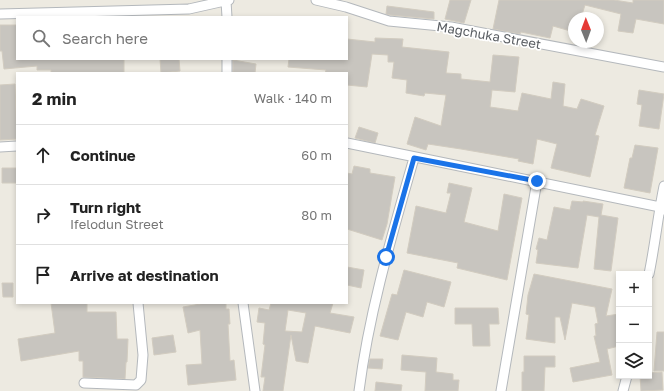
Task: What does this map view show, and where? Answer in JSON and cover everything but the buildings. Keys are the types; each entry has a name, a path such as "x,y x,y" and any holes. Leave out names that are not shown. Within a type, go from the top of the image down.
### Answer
{"street":[{"path":"0,14 189,9 228,0 227,16"},
{"name":"Magchuka Street","path":"316,0 346,7 389,21 451,27 664,67"},
{"path":"227,60 228,72"},
{"path":"348,143 414,158 537,181 662,209"},
{"path":"0,147 16,146"},
{"path":"359,391 371,323 386,257 414,158"},
{"path":"501,391 537,181"},
{"path":"650,271 662,209 664,186"},
{"path":"84,383 136,385 141,380 144,355 138,304"},
{"path":"243,304 255,391"},
{"path":"623,391 625,379"}],"route":[{"path":"386,257 414,158 537,181"}]}
